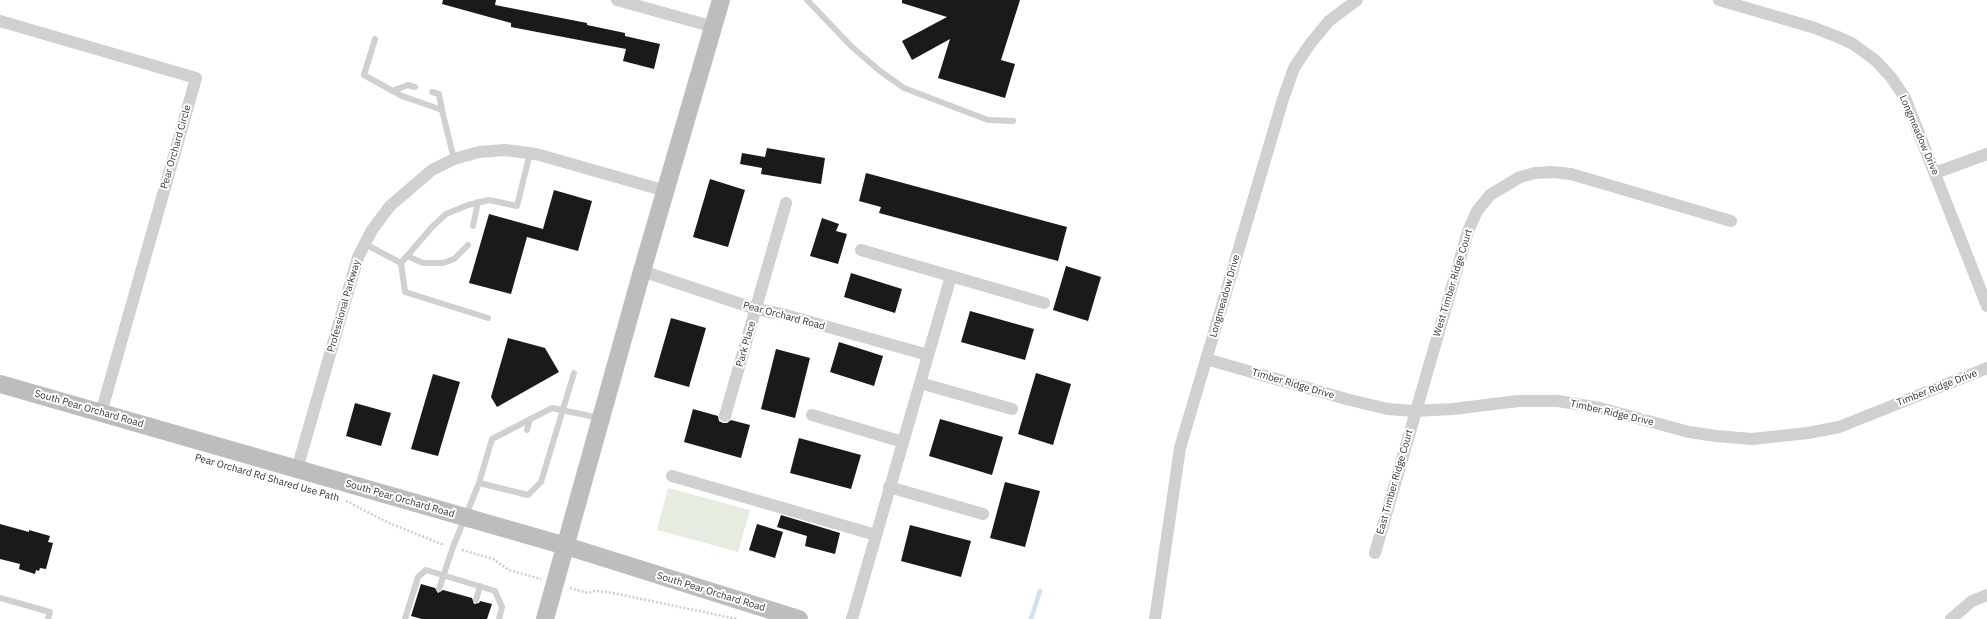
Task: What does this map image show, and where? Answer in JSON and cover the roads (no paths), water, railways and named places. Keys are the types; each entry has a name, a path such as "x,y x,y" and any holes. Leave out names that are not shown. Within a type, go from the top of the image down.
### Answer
{"street":[{"path":"617,0 714,27"},
{"path":"546,619 642,271 721,0"},
{"name":"Longmeadow Drive","path":"1155,619 1180,448 1283,99 1294,68 1310,44 1329,21 1357,0"},
{"name":"Longmeadow Drive","path":"1719,0 1812,27 1853,44 1875,60 1891,76 1905,98 1987,306"},
{"name":"Pear Orchard Circle","path":"0,21 196,78 101,413"},
{"name":"Professional Parkway","path":"297,469 358,256 372,230 390,206 412,185 432,170 454,159 479,152 505,150 530,153 666,191"},
{"path":"1935,173 1987,154"},
{"name":"West Timber Ridge Court","path":"1414,411 1468,231 1478,211 1490,195 1504,186 1520,177 1535,173 1552,172 1571,174 1731,221"},
{"name":"Park Place","path":"725,416 786,203"},
{"path":"861,250 1044,303"},
{"name":"Pear Orchard Road","path":"642,271 756,309 928,355"},
{"path":"852,619 889,487 952,276"},
{"name":"Timber Ridge Drive","path":"1206,359 1350,400 1388,409 1414,411 1453,409 1518,401 1558,401 1600,408 1689,432 1752,439 1808,433 1839,426 1987,368"},
{"path":"920,382 1012,409"},
{"name":"South Pear Orchard Road","path":"0,384 566,546 799,619"},
{"name":"East Timber Ridge Court","path":"1375,554 1414,411"},
{"path":"812,415 903,442"},
{"path":"672,476 876,534"},
{"path":"889,487 983,514"},
{"path":"1951,619 1972,601 1987,595"}],"lane":[{"path":"807,0 852,47 880,71 904,88 988,120 1013,121"},
{"path":"375,39 364,75 402,96 442,110"},
{"path":"392,91 408,85 415,87"},
{"path":"432,92 439,94 454,159"},
{"path":"401,263 432,227 446,214 478,202 489,200 517,206 530,153"},
{"path":"473,226 478,202"},
{"path":"365,244 401,263"},
{"path":"408,256 423,263 443,263 454,259 468,245"},
{"path":"401,263 405,292 488,318"},
{"path":"479,483 528,495 541,482 574,373"},
{"path":"439,589 453,547 479,483 492,439 552,408 602,418"},
{"path":"527,430 530,419"},
{"path":"509,491 511,483"},
{"path":"406,619 418,577 426,570 495,591 502,607 499,619"},
{"path":"476,600 480,586"},
{"path":"0,598 50,612 48,619"}],"waterway":[{"path":"1031,619 1040,591"}]}
